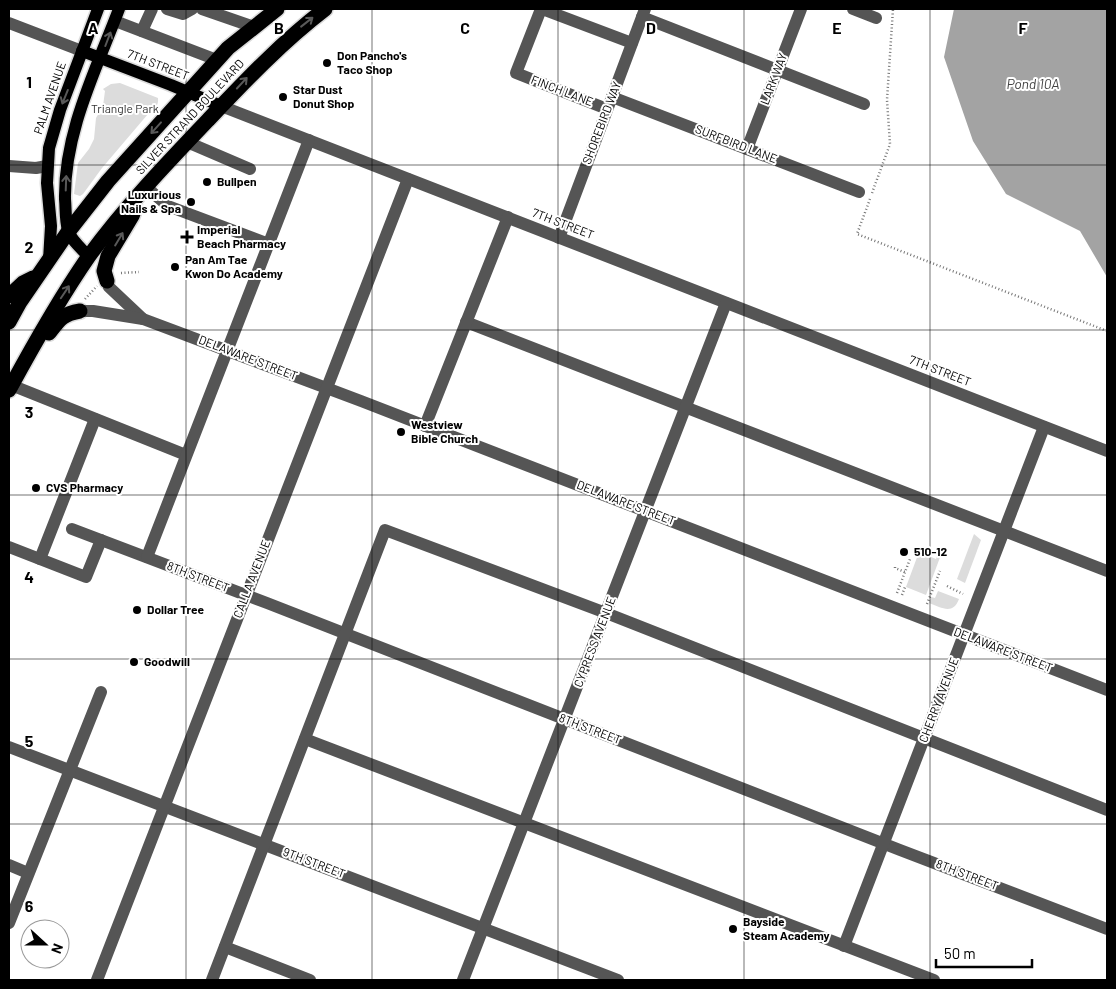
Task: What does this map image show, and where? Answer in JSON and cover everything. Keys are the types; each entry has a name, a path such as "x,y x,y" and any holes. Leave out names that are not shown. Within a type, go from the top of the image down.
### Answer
{"highway":[{"name":"SILVER STRAND BOULEVARD","path":"68,232 108,180 228,48 276,9"},
{"name":"SILVER STRAND BOULEVARD","path":"88,257 142,192 221,106 271,54 325,9"},
{"path":"102,283 108,256 132,216 142,192"},
{"path":"9,322 68,232"},
{"path":"10,388 49,316 88,257"},
{"path":"9,296 22,282 37,277"},
{"path":"22,364 40,346 60,318 80,307"}],"main road":[{"name":"PALM AVENUE","path":"49,260 51,226 47,183 50,148 60,110 98,9"},
{"path":"88,257 68,232 65,182 69,149 79,113 117,15"},
{"name":"7TH STREET","path":"82,51 221,106"}],"street":[{"path":"142,32 152,9"},
{"path":"167,9 183,14 192,9"},
{"path":"202,9 254,27"},
{"path":"542,9 632,43"},
{"name":"FINCH LANE","path":"542,9 516,73 608,109"},
{"name":"LARK WAY","path":"747,149 801,9"},
{"path":"853,9 876,18"},
{"path":"644,13 777,70 864,104"},
{"name":"SHOREBIRD WAY","path":"558,238 644,13"},
{"path":"117,15 142,32 217,60"},
{"name":"7TH STREET","path":"9,23 82,51"},
{"name":"SURFBIRD LANE","path":"612,96 859,192"},
{"name":"7TH STREET","path":"221,106 1107,451"},
{"path":"147,557 309,140"},
{"path":"187,142 250,169"},
{"path":"9,166 36,168 48,166"},
{"name":"CALLA AVENUE","path":"97,980 408,179"},
{"path":"142,192 168,206 269,244"},
{"path":"425,426 508,217"},
{"name":"DELAWARE STREET","path":"102,283 109,287 143,319"},
{"name":"CYPRESS AVENUE","path":"463,980 726,303"},
{"name":"DELAWARE STREET","path":"80,307 143,319 227,350 1107,690"},
{"path":"466,322 1107,571"},
{"path":"10,388 95,419 186,456"},
{"path":"40,559 95,419"},
{"name":"CHERRY AVENUE","path":"844,946 1044,427"},
{"name":"8TH STREET","path":"72,529 247,595 883,844 1107,929"},
{"path":"212,980 385,530 606,614 1107,810"},
{"path":"9,547 86,577 101,540"},
{"path":"9,923 101,692"},
{"path":"305,739 934,980"},
{"name":"9TH STREET","path":"9,747 618,980"},
{"path":"9,865 28,873"},
{"path":"225,947 310,980"}],"path":[{"path":"893,9 887,100 890,144 857,234 1107,331"},
{"path":"121,273 139,272"},
{"path":"80,307 102,283"},
{"path":"897,593 910,559"},
{"path":"895,567 905,572"},
{"path":"927,604 940,571"},
{"path":"946,586 963,594"},
{"path":"902,595 905,587"}],"green space":[{"name":"Triangle Park","path":"120,83 158,98 157,106 102,168 83,194 80,196 74,194 78,163 94,139 96,118 103,106 105,91 103,89 111,84"},
{"path":"974,534 981,540 965,583 957,579"},
{"path":"939,551 942,552 926,595 906,587 919,552 936,559"},
{"path":"938,591 959,599 957,604 947,609 929,603 931,597 935,598"}],"water":[{"name":"Pond 10A","path":"954,9 1107,9 1107,277 1080,231 1006,194 973,141 944,57"}],"place":[{"name":"Don Pancho's Taco Shop","path":"327,63"},
{"name":"Star Dust Donut Shop","path":"283,97"},
{"name":"Bullpen","path":"207,182"},
{"name":"Luxurious Nails & Spa","path":"191,202"},
{"name":"Imperial Beach Pharmacy","path":"187,237"},
{"name":"Pan Am Tae Kwon Do Academy","path":"175,267"},
{"name":"Westview Bible Church","path":"401,432"},
{"name":"CVS Pharmacy","path":"36,488"},
{"name":"510-12","path":"904,552"},
{"name":"Dollar Tree","path":"137,610"},
{"name":"Goodwill","path":"134,662"},
{"name":"Bayside Steam Academy","path":"733,929"}]}
